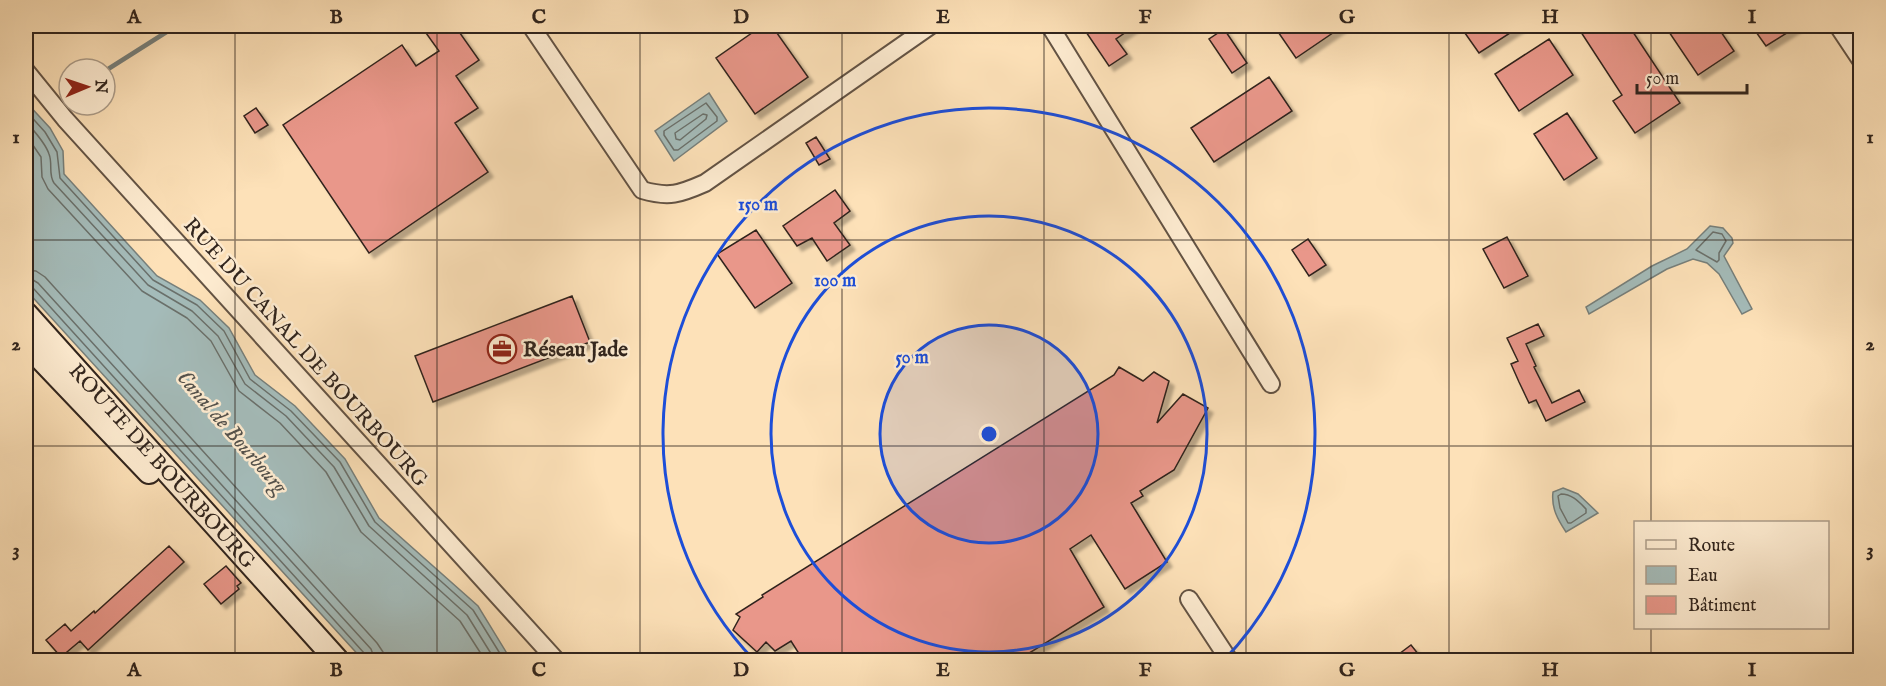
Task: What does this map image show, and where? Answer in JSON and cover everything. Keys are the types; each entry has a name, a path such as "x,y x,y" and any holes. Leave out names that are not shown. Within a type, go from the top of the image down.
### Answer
{"main road":[{"name":"ROUTE DE BOURBOURG","path":"26,314 337,660"},
{"name":"ROUTE DE BOURBOURG","path":"26,343 129,452 298,618"}],"street":[{"path":"531,26 642,190 659,195 679,194 705,183 930,26"},
{"path":"1050,26 1270,384"},
{"path":"1838,26 1860,59"},
{"name":"RUE DU CANAL DE BOURBOURG","path":"26,71 58,112 556,660"},
{"path":"1189,599 1229,660"}],"water":[{"path":"709,93 727,121 674,161 655,131"},
{"name":"Canal de Bourbourg","path":"26,102 50,128 63,151 64,174 157,276 200,300 229,328 255,375 295,406 345,459 379,518 478,606 511,660 363,660 26,290"},
{"path":"1710,226 1723,228 1732,238 1733,243 1724,256 1752,309 1742,314 1719,274 1707,263 1693,259 1667,269 1589,314 1586,307 1652,266 1687,249"},
{"path":"1563,488 1578,494 1598,513 1566,532 1553,503 1553,492"}],"building":[{"path":"421,26 455,26 479,60 456,76 478,108 455,123 488,172 369,253 283,125 402,45 416,66 439,51"},
{"path":"762,26 772,26 808,77 755,114 716,58"},
{"path":"1082,26 1135,26 1116,39 1127,54 1109,66"},
{"path":"1274,26 1343,26 1296,58"},
{"path":"1460,26 1521,26 1479,53"},
{"path":"1577,26 1629,26 1680,103 1635,133 1613,101 1622,95"},
{"path":"1665,26 1717,26 1734,51 1698,75"},
{"path":"1766,26 1798,26 1766,46 1756,32"},
{"path":"1224,29 1247,63 1232,73 1209,39"},
{"path":"1549,39 1573,75 1519,111 1495,74"},
{"path":"1269,77 1292,111 1214,162 1191,128"},
{"path":"256,108 268,125 255,133 244,116"},
{"path":"1567,113 1597,158 1564,180 1534,134"},
{"path":"816,137 830,159 819,165 806,143"},
{"path":"835,190 850,211 834,223 850,245 827,261 812,238 797,246 783,226"},
{"path":"756,230 792,283 755,308 717,254"},
{"path":"1507,237 1528,276 1504,288 1483,249"},
{"path":"1308,239 1326,265 1309,276 1292,250"},
{"name":"Réseau Jade","path":"572,296 590,342 433,402 415,356"},
{"path":"1538,324 1544,336 1526,344 1536,366 1534,367 1552,403 1579,390 1585,402 1546,421 1536,400 1529,403 1519,382 1511,364 1518,361 1507,338"},
{"path":"1119,367 1143,381 1154,372 1169,381 1157,423 1183,394 1208,408 1174,470 1140,491 1143,496 1131,503 1167,562 1125,589 1091,535 1070,549 1104,607 1018,660 803,660 791,641 775,651 766,642 757,652 733,630 740,617 736,614 763,597 762,595 1114,375"},
{"path":"169,546 184,562 88,650 80,641 61,657 46,640 65,624 71,631 94,611 95,613"},
{"path":"226,566 241,583 237,586 239,589 221,604 204,584"},
{"path":"1411,645 1423,660 1391,660"}],"waterway":[{"path":"117,63 176,26"}],"place":[{"name":"Réseau Jade","path":"502,349"}]}
